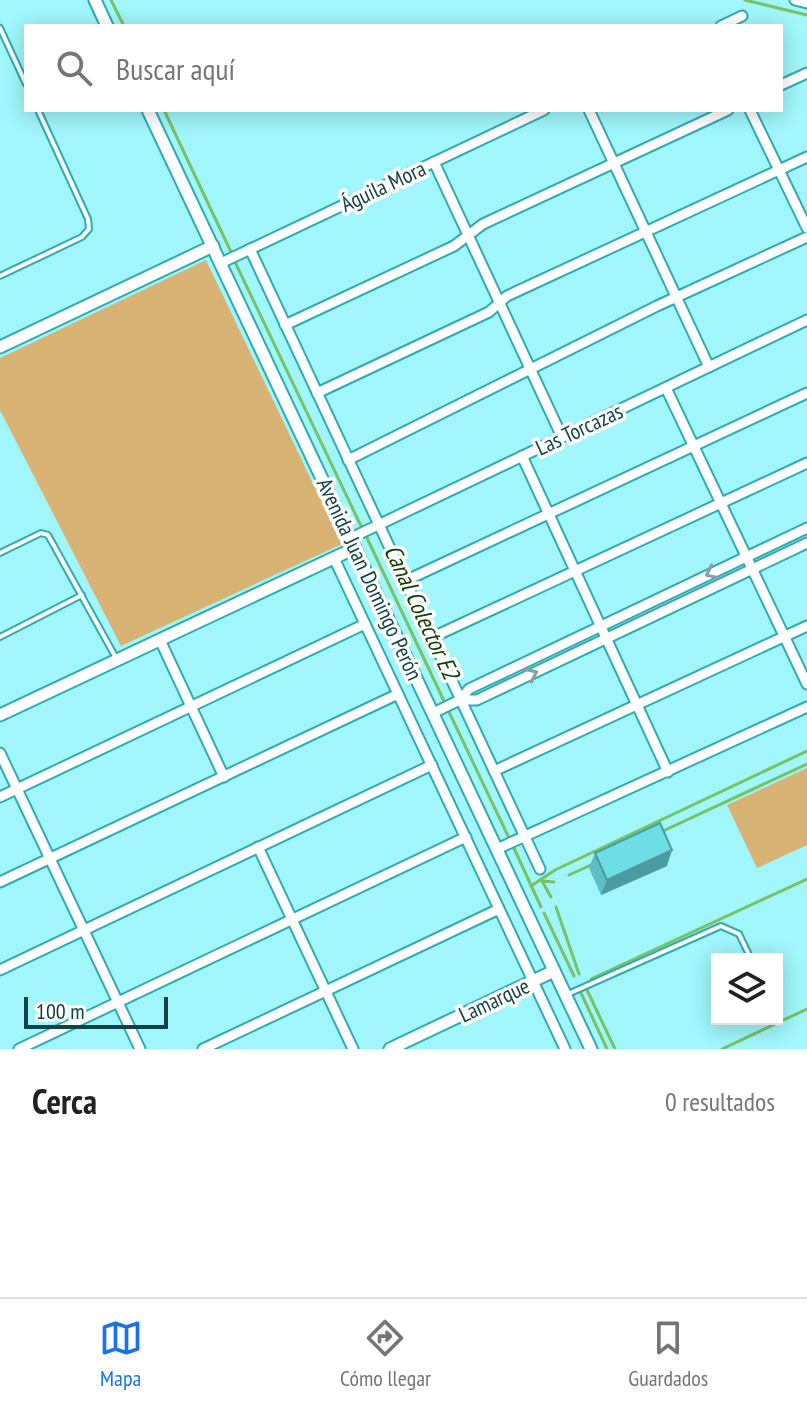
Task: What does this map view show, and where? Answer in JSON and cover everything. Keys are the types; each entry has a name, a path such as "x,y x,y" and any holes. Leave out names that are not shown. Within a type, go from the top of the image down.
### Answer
{"street":[{"path":"95,0 106,24"},
{"path":"795,0 807,3"},
{"path":"725,24 742,16"},
{"path":"783,84 807,73"},
{"name":"Avenida Juan Domingo Perón","path":"149,112 591,1049"},
{"name":"Águila Mora","path":"221,263 540,112"},
{"path":"590,112 709,367"},
{"path":"285,325 454,246 483,224 724,112"},
{"path":"751,112 807,228"},
{"path":"317,393 489,312 499,302 645,231 807,157"},
{"path":"434,162 562,437"},
{"path":"348,460 676,297 807,237"},
{"path":"0,347 213,246"},
{"path":"250,249 540,869"},
{"name":"Las Torcazas","path":"0,715 334,558 379,525 807,320"},
{"path":"666,388 807,684"},
{"path":"405,581 807,393"},
{"path":"522,456 668,772"},
{"path":"431,638 807,463"},
{"path":"433,713 460,700 469,689 807,528"},
{"path":"460,700 477,700 807,543"},
{"path":"334,558 565,1049"},
{"path":"0,797 365,624"},
{"path":"494,771 807,626"},
{"path":"160,640 224,777"},
{"path":"0,882 398,694"},
{"path":"497,849 807,707"},
{"path":"0,753 140,1049"},
{"path":"0,970 432,765"},
{"path":"19,1049 466,837"},
{"path":"258,847 353,1049"},
{"path":"203,1049 499,909"},
{"name":"Lamarque","path":"390,1049 554,971"}],"lane":[{"path":"0,28 24,80"},
{"path":"0,276 82,237 89,229 88,219 39,112"},
{"path":"0,553 46,533 117,660"},
{"path":"0,637 82,595"},
{"path":"565,995 721,926 739,934 748,953"}],"shaded area":[{"path":"206,260 342,544 121,646 0,410 0,358"},
{"path":"807,768 807,845 757,868 727,805"}],"building":[{"path":"660,823 672,850 607,880 595,853"}],"waterway":[{"path":"111,0 123,24"},
{"path":"745,0 807,15"},
{"path":"165,112 231,252"},
{"path":"235,262 361,526"},
{"name":"Canal Colector E2","path":"367,538 444,701"},
{"name":"Canal Colector E2","path":"449,712 509,838"},
{"path":"531,886 555,870 807,751"},
{"path":"663,831 807,764"},
{"name":"Canal Colector E2","path":"513,846 541,907"},
{"path":"569,875 591,865"},
{"path":"591,979 807,879"},
{"path":"542,881 551,897"},
{"path":"542,881 554,882"},
{"path":"556,907 579,974"},
{"name":"Canal Colector E2","path":"544,913 574,976"},
{"path":"587,990 615,1049"},
{"name":"Canal Colector E2","path":"581,993 607,1049"},
{"path":"722,1049 807,1009"}]}
